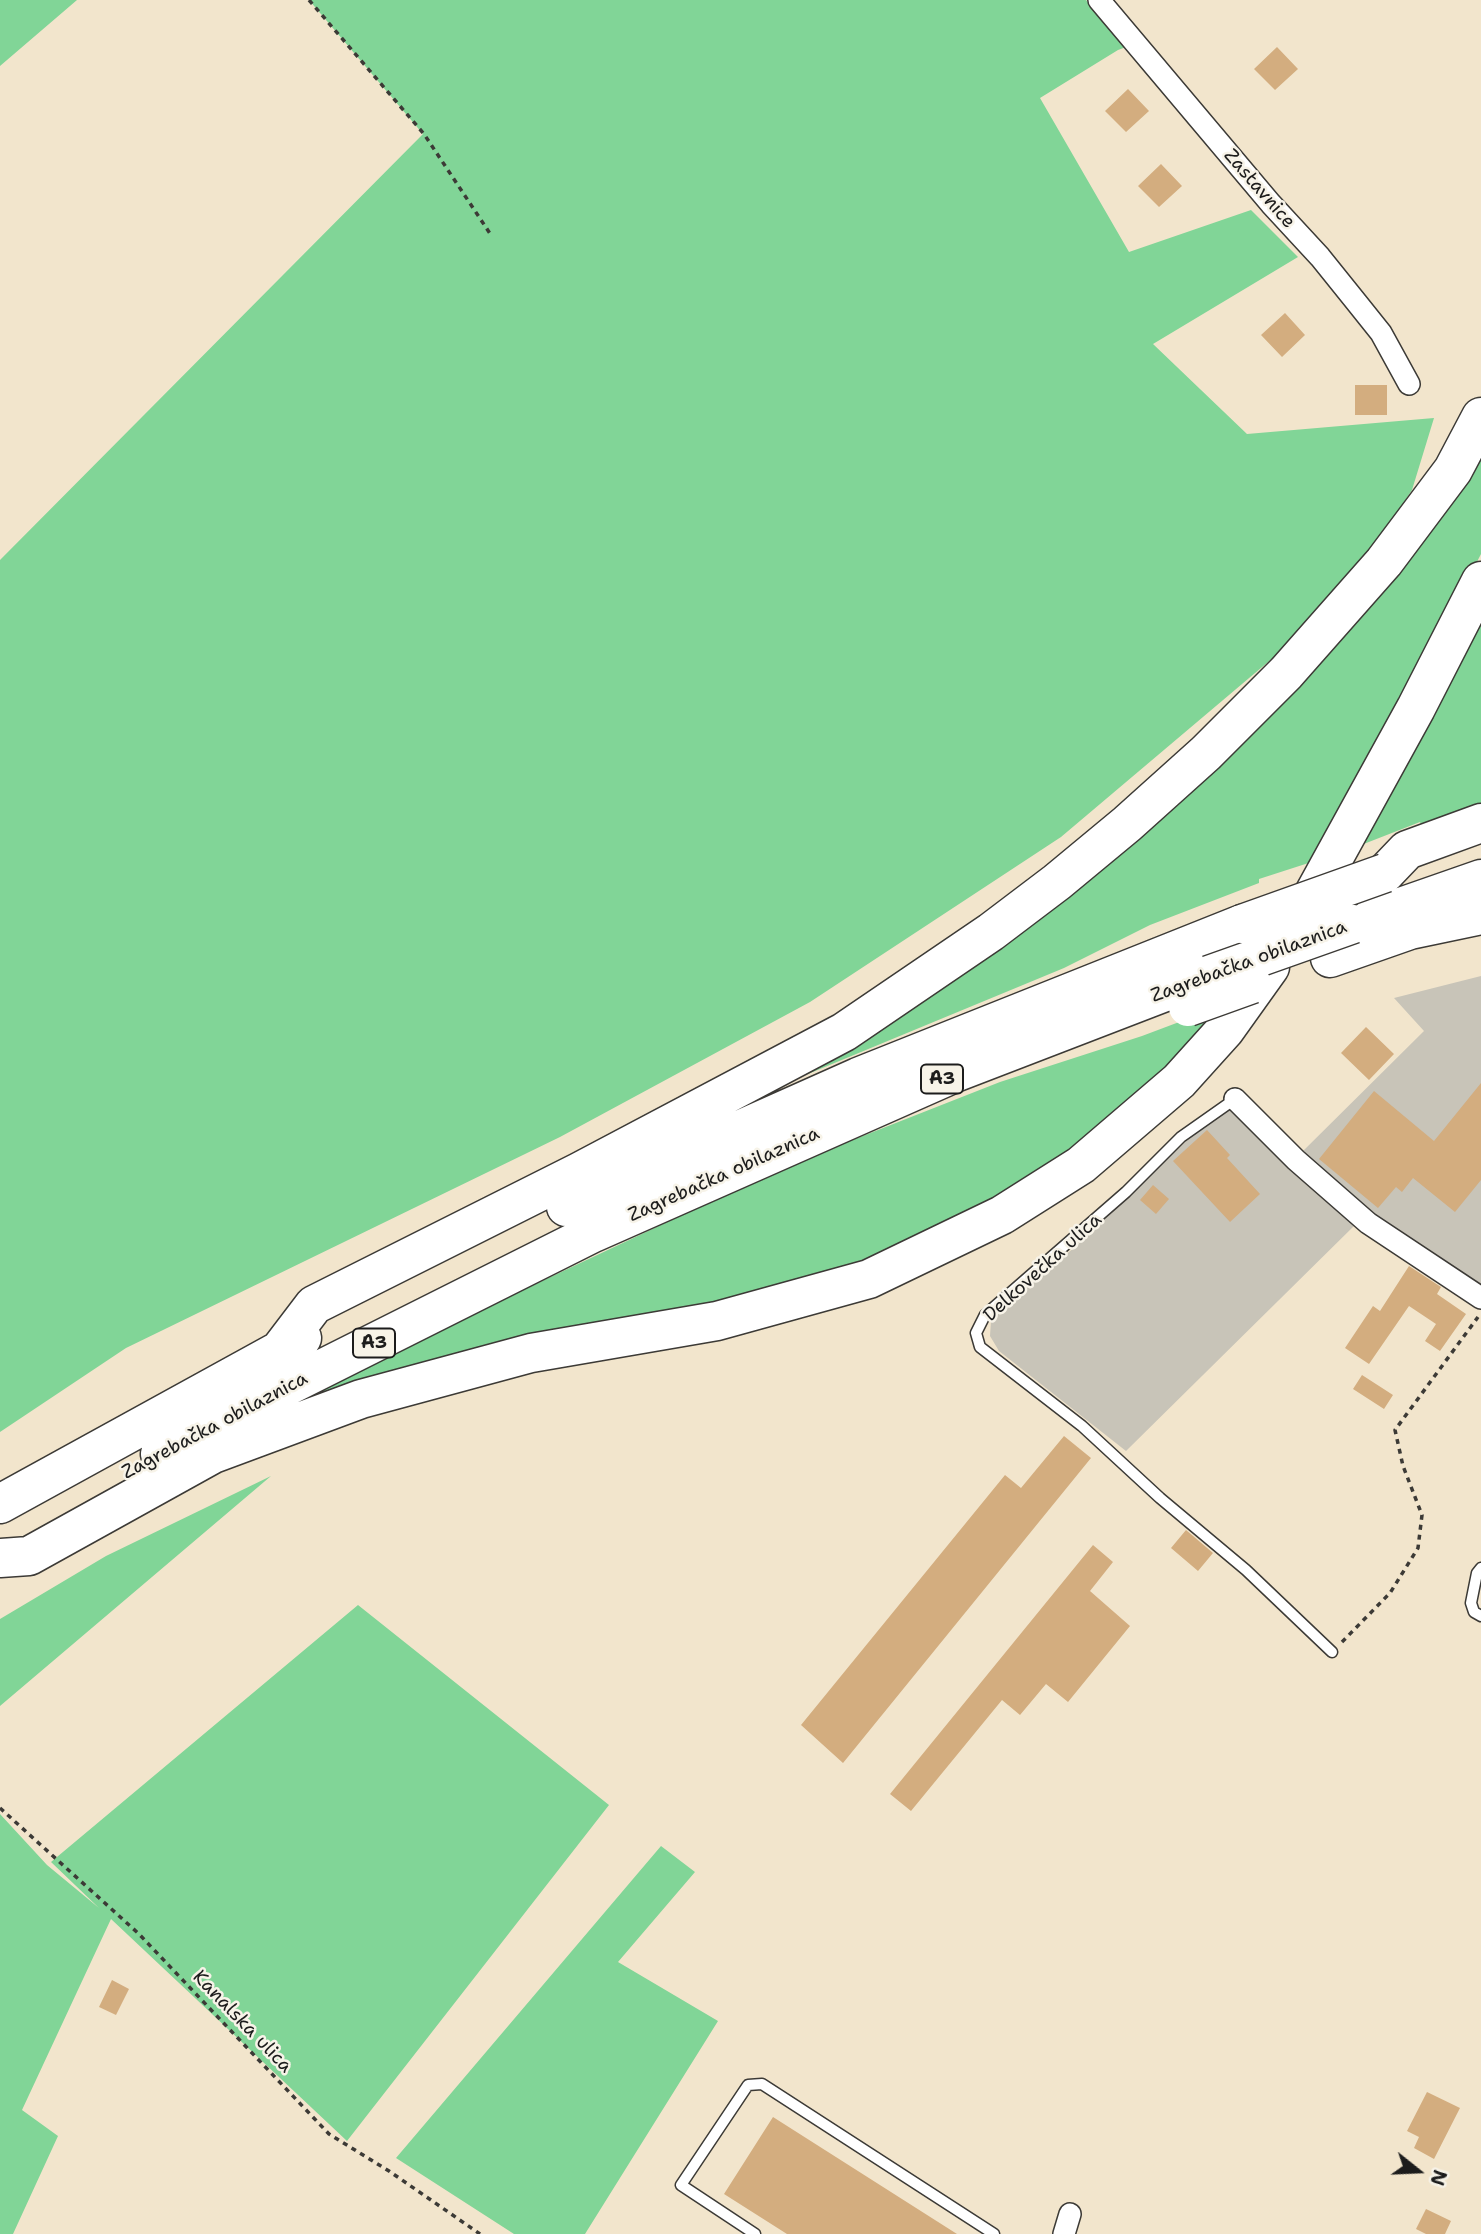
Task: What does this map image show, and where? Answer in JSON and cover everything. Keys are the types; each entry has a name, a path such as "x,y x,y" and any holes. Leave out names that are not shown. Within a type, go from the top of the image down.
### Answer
{"highway":[{"path":"279,1351 314,1305 579,1172 844,1032 991,932 1057,882 1206,753 1286,673 1384,562 1453,470 1481,417"},
{"path":"0,1558 29,1556 213,1454 361,1399 531,1353 717,1321 869,1279 1002,1215 1081,1165 1179,1082 1225,1030 1286,945 1416,708 1481,581"},
{"path":"1385,873 1407,850 1481,823"},
{"name":"Zagrebačka obilaznica","path":"0,1504 316,1330 567,1206 659,1164 858,1077 1242,924 1481,841"},
{"name":"Zagrebačka obilaznica","path":"0,1545 206,1427 593,1233 957,1072 1209,975 1481,879"},
{"path":"1131,1006 1188,1007 1410,930 1481,915"}],"street":[{"name":"Zastavnice","path":"1099,0 1357,303 1381,333 1409,384"},
{"name":"Delkovečka ulica","path":"1235,1099 1296,1160 1368,1223 1481,1298"}],"lane":[{"name":"Delkovečka ulica","path":"1235,1099 1181,1137 1126,1192 985,1315 976,1333 981,1348 1082,1426 1160,1498 1246,1570 1332,1652"},
{"path":"1481,1569 1477,1573 1471,1603 1474,1612 1481,1616"},
{"path":"755,2234 681,2185 748,2085 762,2084 993,2234"}],"path":[{"path":"309,0 424,134 491,236"},
{"path":"1332,1652 1390,1593 1418,1548 1422,1515 1403,1466 1395,1430 1481,1313"},
{"name":"Kanalska ulica","path":"0,1808 139,1934 329,2134 389,2171 480,2234"}],"shaded area":[{"path":"1481,976 1481,1288 1328,1180 1301,1153 1424,1031 1394,998"},
{"path":"1229,1108 1355,1225 1126,1451 999,1351 990,1336 991,1321 1016,1296 1075,1247 1200,1128"}],"green space":[{"path":"0,0 77,0 0,66"},
{"path":"309,0 1086,0 1126,47 1040,98 1129,252 1251,210 1298,257 1153,344 1247,434 1434,418 1412,490 1363,564 1300,635 1061,837 810,1002 560,1137 126,1348 0,1432 0,560 423,134"},
{"path":"1481,441 1481,554 1324,858 1259,879 1259,883 1150,925 1064,968 762,1093 1107,856"},
{"path":"1481,604 1481,807 1422,827 1420,822 1356,847"},
{"path":"1227,1004 1179,1061 1040,1178 858,1269 308,1400 311,1395 506,1298 784,1167 1000,1082 1142,1036"},
{"path":"271,1476 0,1706 0,1619 106,1556"},
{"path":"358,1605 609,1805 347,2141 111,1919 22,2110 58,2136 13,2234 0,2234 0,1814 47,1865 99,1908 51,1862"},
{"path":"661,1846 695,1872 618,1962 718,2021 585,2234 514,2234 396,2158"}],"building":[{"path":"1277,47 1298,69 1275,90 1254,69"},
{"path":"1128,89 1149,111 1126,132 1105,111"},
{"path":"1161,164 1182,186 1159,207 1138,186"},
{"path":"1285,313 1305,335 1282,357 1261,335"},
{"path":"1355,385 1387,385 1387,415 1355,415"},
{"path":"1366,1027 1394,1054 1369,1080 1341,1053"},
{"path":"1481,1083 1481,1180 1455,1212 1413,1178 1402,1192 1396,1187 1378,1208 1319,1159 1374,1091 1434,1141"},
{"path":"1207,1130 1230,1155 1227,1158 1260,1194 1230,1222 1173,1161"},
{"path":"1153,1185 1169,1199 1156,1214 1140,1200"},
{"path":"1409,1266 1441,1287 1437,1294 1466,1314 1440,1351 1425,1341 1436,1324 1409,1306 1369,1364 1345,1348 1373,1306 1380,1311"},
{"path":"1362,1375 1393,1395 1384,1409 1353,1389"},
{"path":"1064,1436 1091,1458 843,1763 801,1725 1005,1475 1021,1488"},
{"path":"1186,1530 1213,1553 1198,1571 1171,1548"},
{"path":"1093,1545 1113,1562 1090,1591 1130,1626 1068,1702 1046,1684 1020,1715 1002,1700 911,1811 890,1794"},
{"path":"112,1980 129,1989 116,2015 99,2007"},
{"path":"1427,2092 1460,2108 1434,2159 1414,2148 1419,2137 1407,2131"},
{"path":"773,2117 957,2234 787,2234 724,2194"},
{"path":"1426,2209 1451,2221 1445,2234 1426,2234 1416,2229"}]}
